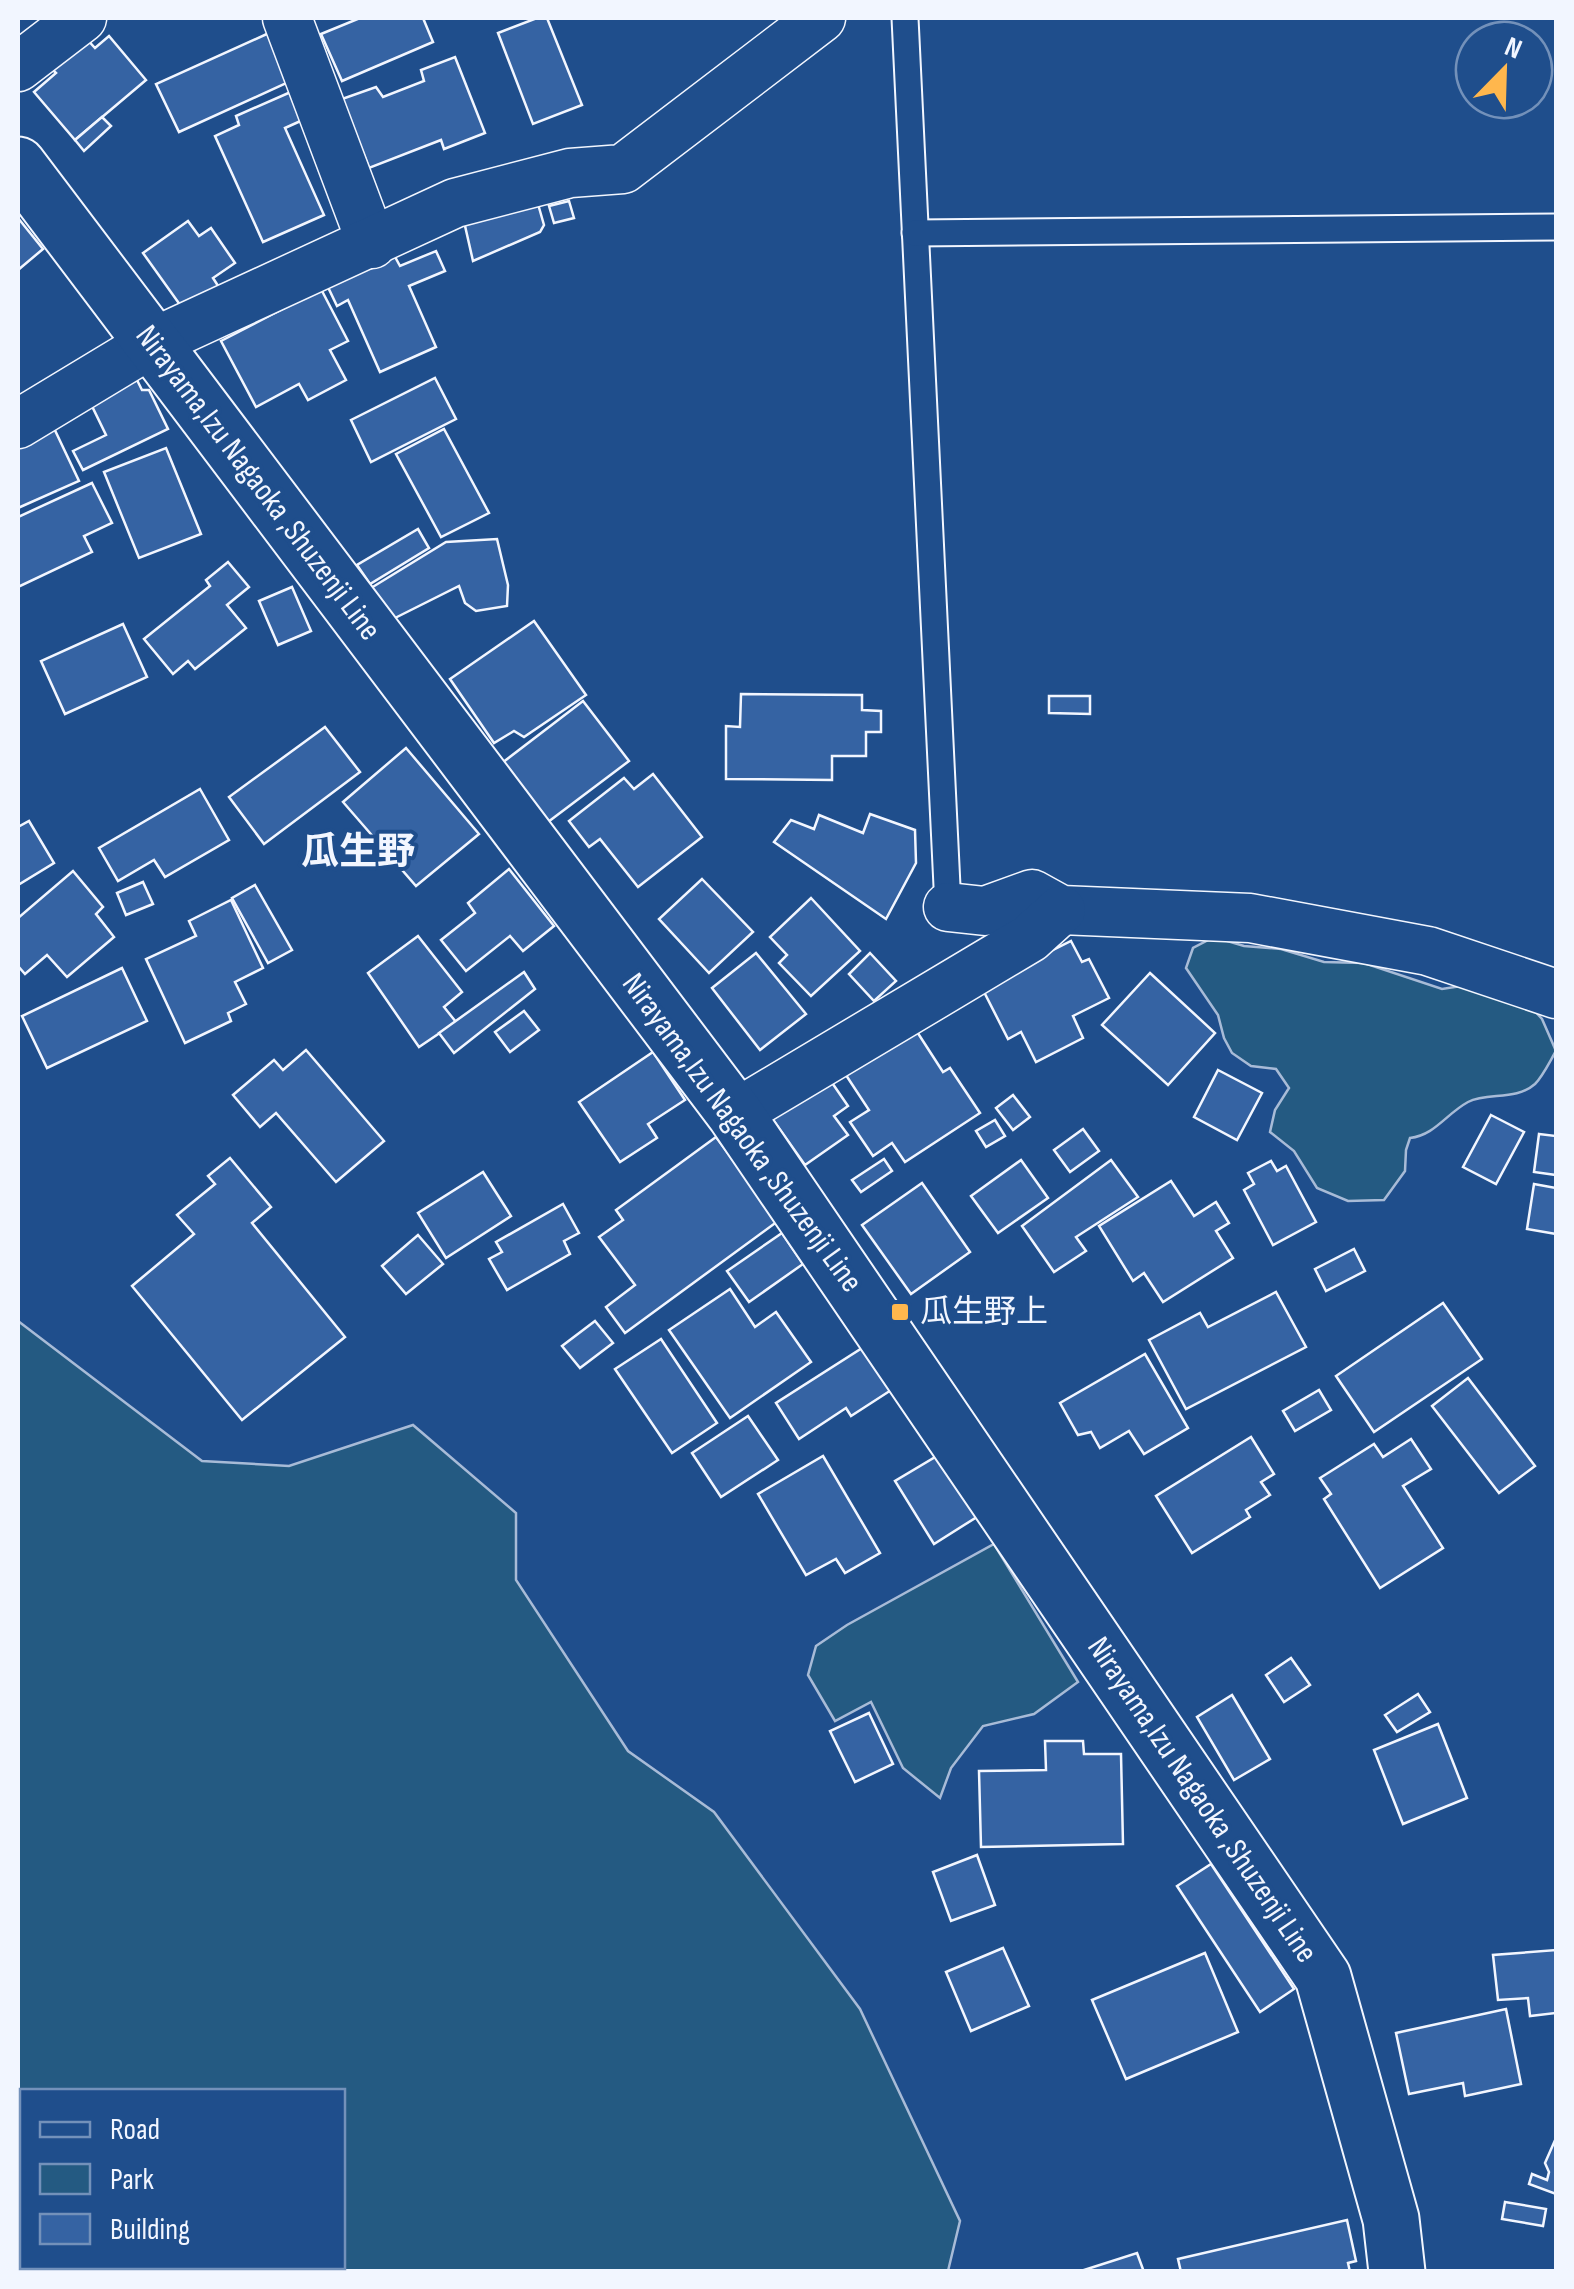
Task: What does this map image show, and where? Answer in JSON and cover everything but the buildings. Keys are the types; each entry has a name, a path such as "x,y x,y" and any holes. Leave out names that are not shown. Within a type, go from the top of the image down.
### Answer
{"main road":[{"name":"Nirayama,Izu Nagaoka ,Shuzenji Line","path":"21,178 152,343 735,1114 1323,1977 1391,2219 1398,2272"}],"street":[{"path":"18,67 82,18"},
{"path":"288,18 372,244"},
{"path":"18,424 152,343 455,203 570,173 623,169 821,18"},
{"path":"948,907 985,911 1032,894 1061,910 1250,918 1428,951 1556,994"},
{"path":"735,1114 1030,938 1061,910"}],"lane":[{"path":"905,18 948,907"},
{"path":"915,233 1556,227"}],"green space":[{"path":"1214,937 1244,946 1281,949 1324,962 1364,963 1442,989 1474,984 1519,993 1542,1019 1556,1051 1541,1077 1527,1089 1468,1102 1434,1128 1410,1138 1405,1171 1384,1200 1348,1201 1317,1188 1294,1151 1270,1132 1275,1110 1289,1088 1276,1069 1251,1066 1232,1053 1218,1015 1186,968 1193,948"},
{"path":"18,1321 202,1461 289,1466 413,1425 516,1513 516,1580 628,1751 714,1812 860,2009 960,2221 948,2271 18,2271"},
{"path":"994,1544 1078,1682 1034,1714 983,1726 951,1768 940,1798 903,1768 871,1702 835,1721 808,1675 816,1646"}],"place":[{"name":"瓜生野上","path":"900,1312"}],"district":[{"name":"瓜生野","path":"358,852"}]}
